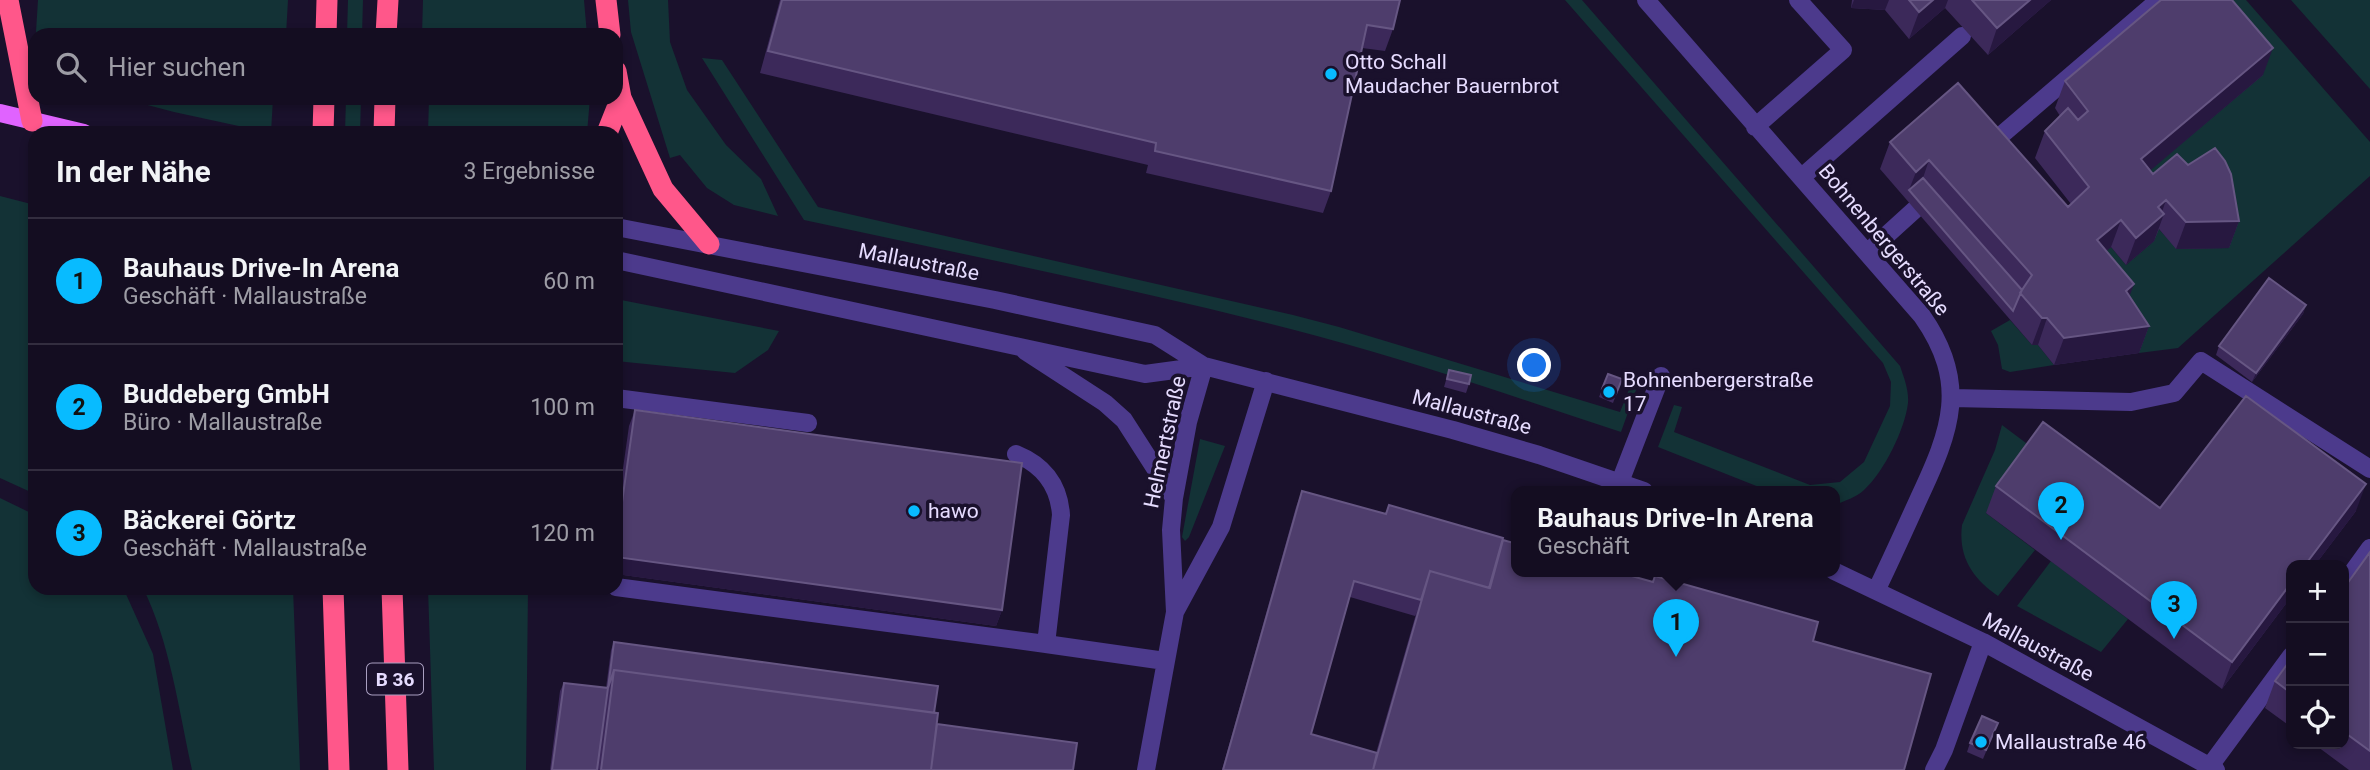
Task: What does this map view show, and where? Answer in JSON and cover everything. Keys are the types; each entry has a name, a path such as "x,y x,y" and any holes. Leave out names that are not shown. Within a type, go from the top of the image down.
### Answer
{"highway":[{"path":"0,7 7,0"},
{"path":"7,0 28,102"},
{"path":"326,28 327,0"},
{"path":"386,28 388,0"},
{"path":"606,0 609,28"},
{"path":"623,102 663,188 709,244"},
{"path":"29,105 32,121"},
{"path":"323,126 324,105"},
{"path":"384,126 385,105"},
{"path":"610,126 618,105"},
{"name":"B 36","path":"333,595 339,770"},
{"name":"B 36","path":"392,595 398,770"}],"main road":[{"path":"0,113 54,126"}],"street":[{"name":"Bohnenbergerstraße","path":"1646,0 1932,330 1947,364 1952,398 1948,428 1939,454 1876,591"},
{"path":"1755,127 1843,50 1798,0"},
{"path":"1971,161 2159,0"},
{"path":"1802,177 1962,36"},
{"path":"1867,253 1950,179"},
{"name":"Mallaustraße","path":"623,228 995,300 1155,335 1205,366 1453,430 1630,486"},
{"name":"Mallaustraße","path":"623,261 1145,373 1205,366"},
{"path":"1013,343 1105,403 1124,421 1174,498"},
{"path":"1952,398 2131,402 2174,393 2201,362 2370,469"},
{"name":"Helmertstraße","path":"1146,770 1175,612 1171,530 1174,498 1188,422 1205,366"},
{"path":"1620,482 1661,376"},
{"name":"Helmertstraße","path":"1175,612 1221,527 1266,381"},
{"path":"623,399 808,423"},
{"path":"1016,454 1030,460 1048,476 1060,501 1046,644"},
{"path":"2349,577 2370,548"},
{"name":"Mallaustraße","path":"1840,574 1983,642 2213,768"},
{"path":"623,588 1165,661"},
{"path":"1934,770 1944,750 1983,642"},
{"path":"2213,768 2286,663"}],"green space":[{"path":"38,0 288,0 286,28 36,28"},
{"path":"348,0 363,0 362,28 347,28"},
{"path":"423,0 584,0 586,28 422,28"},
{"path":"628,0 668,0 670,42 687,90 726,145 761,179 778,216 734,205 707,188 680,155 670,158 631,32"},
{"path":"1565,0 1582,0 1900,366 1906,384 1906,413 1892,450 1872,482 1858,495 1840,503 1840,486 1756,486 1658,447 1674,405 1682,407 1674,432 1810,485 1840,482 1864,462 1890,406 1891,382 1883,363"},
{"path":"2200,0 2246,0 2370,142 2370,176 2178,348 2139,353 2087,267 2111,247 2126,265 2154,241 2157,227 2177,249 2229,248 2132,186"},
{"path":"2291,0 2370,0 2370,89"},
{"path":"702,58 722,60 818,207 1293,315 1620,412 1630,387 1636,390 1621,432 1317,336 1126,289 804,220"},
{"path":"148,105 273,105 271,126 239,126"},
{"path":"346,105 361,105 360,126 345,126"},
{"path":"429,105 589,105 588,126 428,126"},
{"path":"0,196 28,203 28,491 0,478"},
{"path":"623,300 779,331 768,350 735,373 623,362"},
{"path":"2010,320 2032,345 2038,345 2054,365 2010,372 2002,369 1998,345 1991,331"},
{"path":"2002,425 2034,449 1986,513 2035,550 1998,596 1981,582 1969,566 1961,537 1962,525 1995,450"},
{"path":"1200,439 1225,446 1189,537 1185,541 1182,537"},
{"path":"0,498 28,512 28,595 126,595 153,654 173,770 0,770"},
{"path":"2051,561 2128,619 2101,652 2017,606"},
{"path":"146,595 293,595 300,770 192,770 167,654"},
{"path":"428,595 528,595 526,770 434,770"}],"building":[{"path":"782,0 1400,0 1393,29 1367,25 1331,191 1155,151 1156,143 768,51"},
{"path":"1909,0 1933,0 1919,12"},
{"path":"1972,0 2030,0 1997,28"},
{"path":"2161,0 2232,0 2273,48 2141,159 2153,174 2177,154 2188,165 2215,148 2231,174 2239,221 2186,222 2166,200 2158,207 2164,214 2136,238 2121,220 2097,240 2134,284 2126,291 2149,326 2064,338 2020,293 2032,275 1929,160 1916,172 1890,142 1958,83 2068,207 2089,187 2045,131 2068,108 2078,120 2088,111 2065,81"},
{"path":"1923,178 2022,290 2013,311 1909,190"},
{"path":"2269,278 2306,305 2256,373 2219,346"},
{"path":"1449,370 1471,375 1469,384 1447,379"},
{"path":"1608,374 1622,379 1616,394 1602,389"},
{"path":"2246,396 2366,484 2309,560 2286,560 2286,590 2232,662 1996,486 2043,422 2160,508"},
{"path":"635,410 1022,463 1002,610 623,558 623,495"},
{"path":"1302,491 1386,514 1389,505 1503,538 1489,588 1430,571 1421,600 1354,581 1311,734 1377,753 1373,770 1223,770"},
{"path":"1503,540 1511,542 1511,577 1635,577 1653,582 1655,577 1659,577 1818,622 1813,641 1931,674 1904,770 1373,770 1430,571 1490,588"},
{"path":"2370,552 2370,751 2349,736 2349,581"},
{"path":"614,642 938,686 934,713 614,670 608,688"},
{"path":"2286,666 2286,689 2275,681"},
{"path":"614,670 938,713 931,770 601,770"},
{"path":"564,683 608,688 597,770 552,770"},
{"name":"Mallaustraße 46","path":"1982,716 1998,723 1986,750 1970,743"},
{"path":"937,724 1077,743 1073,770 931,770"}],"place":[{"name":"Otto Schall Maudacher Bauernbrot","path":"1331,74"},
{"name":"Bohnenbergerstraße 17","path":"1609,392"},
{"name":"hawo","path":"914,511"},
{"name":"Buddeberg GmbH","path":"2061,540"},
{"name":"Bäckerei Görtz","path":"2174,639"},
{"name":"Bauhaus Drive-In Arena","path":"1676,657"},
{"name":"Mallaustraße 46","path":"1981,742"}]}
